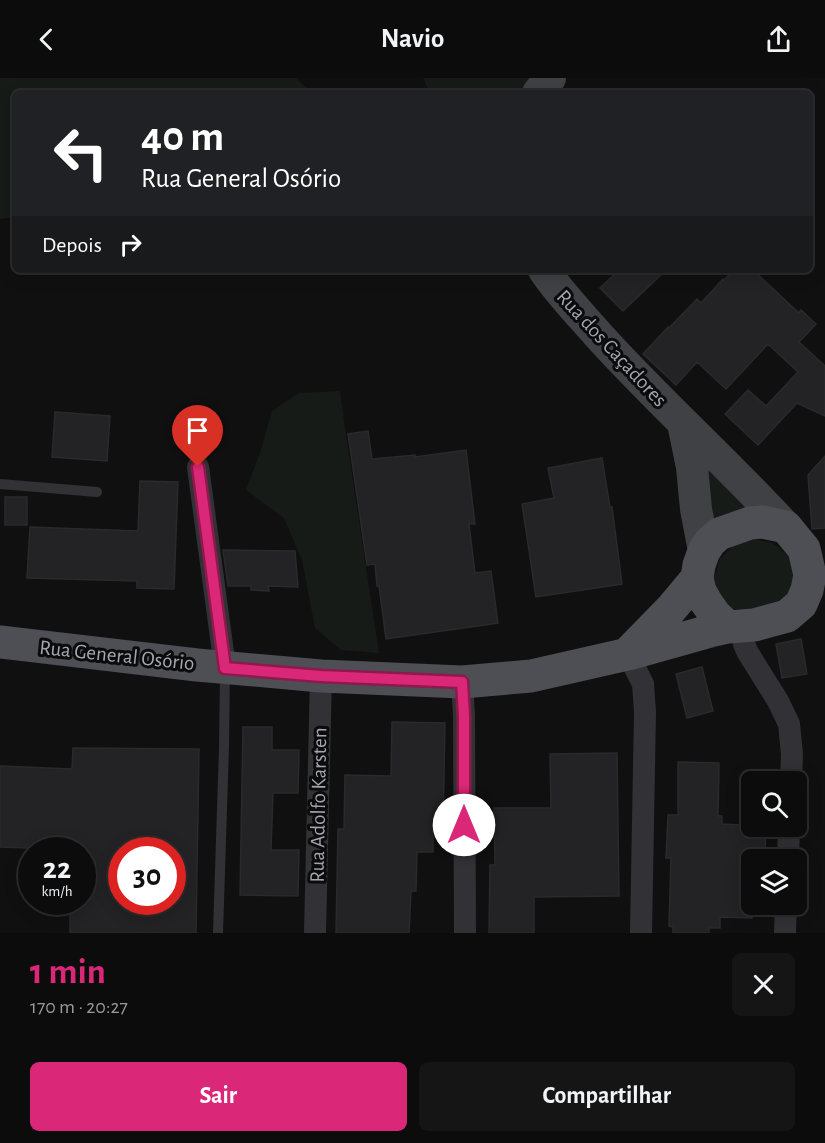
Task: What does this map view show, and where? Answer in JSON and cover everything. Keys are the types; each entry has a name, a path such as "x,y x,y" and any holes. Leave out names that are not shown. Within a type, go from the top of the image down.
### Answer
{"main road":[{"path":"540,90 550,78"},
{"name":"Rua dos Caçadores","path":"546,273 553,284 615,353 805,546"},
{"name":"Rua dos Caçadores","path":"683,423 692,467 701,565"},
{"path":"627,654 671,609 701,565 710,542 719,534 750,523 762,522 805,546 810,575 807,590 801,604 787,616"},
{"path":"701,565 700,591 716,616 734,627 825,610"},
{"name":"Rua General Osório","path":"6,647 321,676 462,682 531,676 734,627"}],"street":[{"path":"198,467 225,668"},
{"path":"734,627 789,724 791,771"},
{"path":"627,654 643,684 645,712 641,933"},
{"name":"Rua Adolfo Karsten","path":"315,933 321,676"},
{"path":"462,682 465,933"},
{"path":"785,933 786,915"}],"lane":[{"path":"0,484 97,492"},
{"path":"218,933 225,668"}],"shaded area":[{"path":"0,78 296,78 309,90 12,90 12,217 0,219"},
{"path":"423,78 531,78 520,90 429,90"},
{"path":"340,391 379,653 341,650 315,628 302,560 284,518 246,490 272,411 299,393"},
{"path":"697,452 756,512 706,532"},
{"path":"753,539 773,543 788,556 796,574 793,588 782,602 746,611 732,608 719,595 714,578 720,559 734,545"}],"building":[{"path":"616,273 663,273 623,311 600,288"},
{"path":"731,273 756,273 799,313 801,310 816,324 799,342 825,366 825,416 797,403 758,445 725,414 748,390 766,406 798,372 768,344 726,389 697,362 676,385 643,354 697,299 701,303"},
{"path":"55,412 110,416 107,461 52,457"},
{"path":"368,431 372,459 415,455 415,457 466,450 475,524 469,524 475,573 491,571 498,623 386,639 375,564 367,565 348,434"},
{"path":"825,456 825,528 812,529 808,475"},
{"path":"602,458 610,507 612,507 622,584 536,597 522,504 554,498 548,468"},
{"path":"140,481 178,482 174,589 137,588 137,581 27,578 30,527 138,531"},
{"path":"5,497 27,497 27,525 5,525"},
{"path":"223,550 295,551 298,587 268,586 269,591 251,590 251,586 228,586"},
{"path":"801,639 807,674 782,678 776,644"},
{"path":"702,667 713,711 687,718 676,674"},
{"path":"392,722 445,723 443,823 433,823 433,852 417,852 416,891 411,891 409,933 336,933 338,829 344,829 345,775 391,776"},
{"path":"243,727 272,727 272,750 299,750 298,793 273,793 271,850 299,850 298,896 240,895"},
{"path":"73,748 199,749 196,933 70,933 70,915 96,915 96,837 18,837 18,848 0,847 0,766 72,769"},
{"path":"617,753 619,896 534,897 534,933 489,933 490,865 495,865 494,808 551,808 550,754"},
{"path":"678,762 719,763 718,816 722,816 722,824 741,825 741,837 766,837 765,849 741,849 741,915 752,915 752,918 720,917 720,928 709,928 709,933 673,933 673,927 669,926 671,858 666,858 668,815 678,815"}],"route":[{"path":"198,467 225,668 321,676 462,682 464,825"}]}
